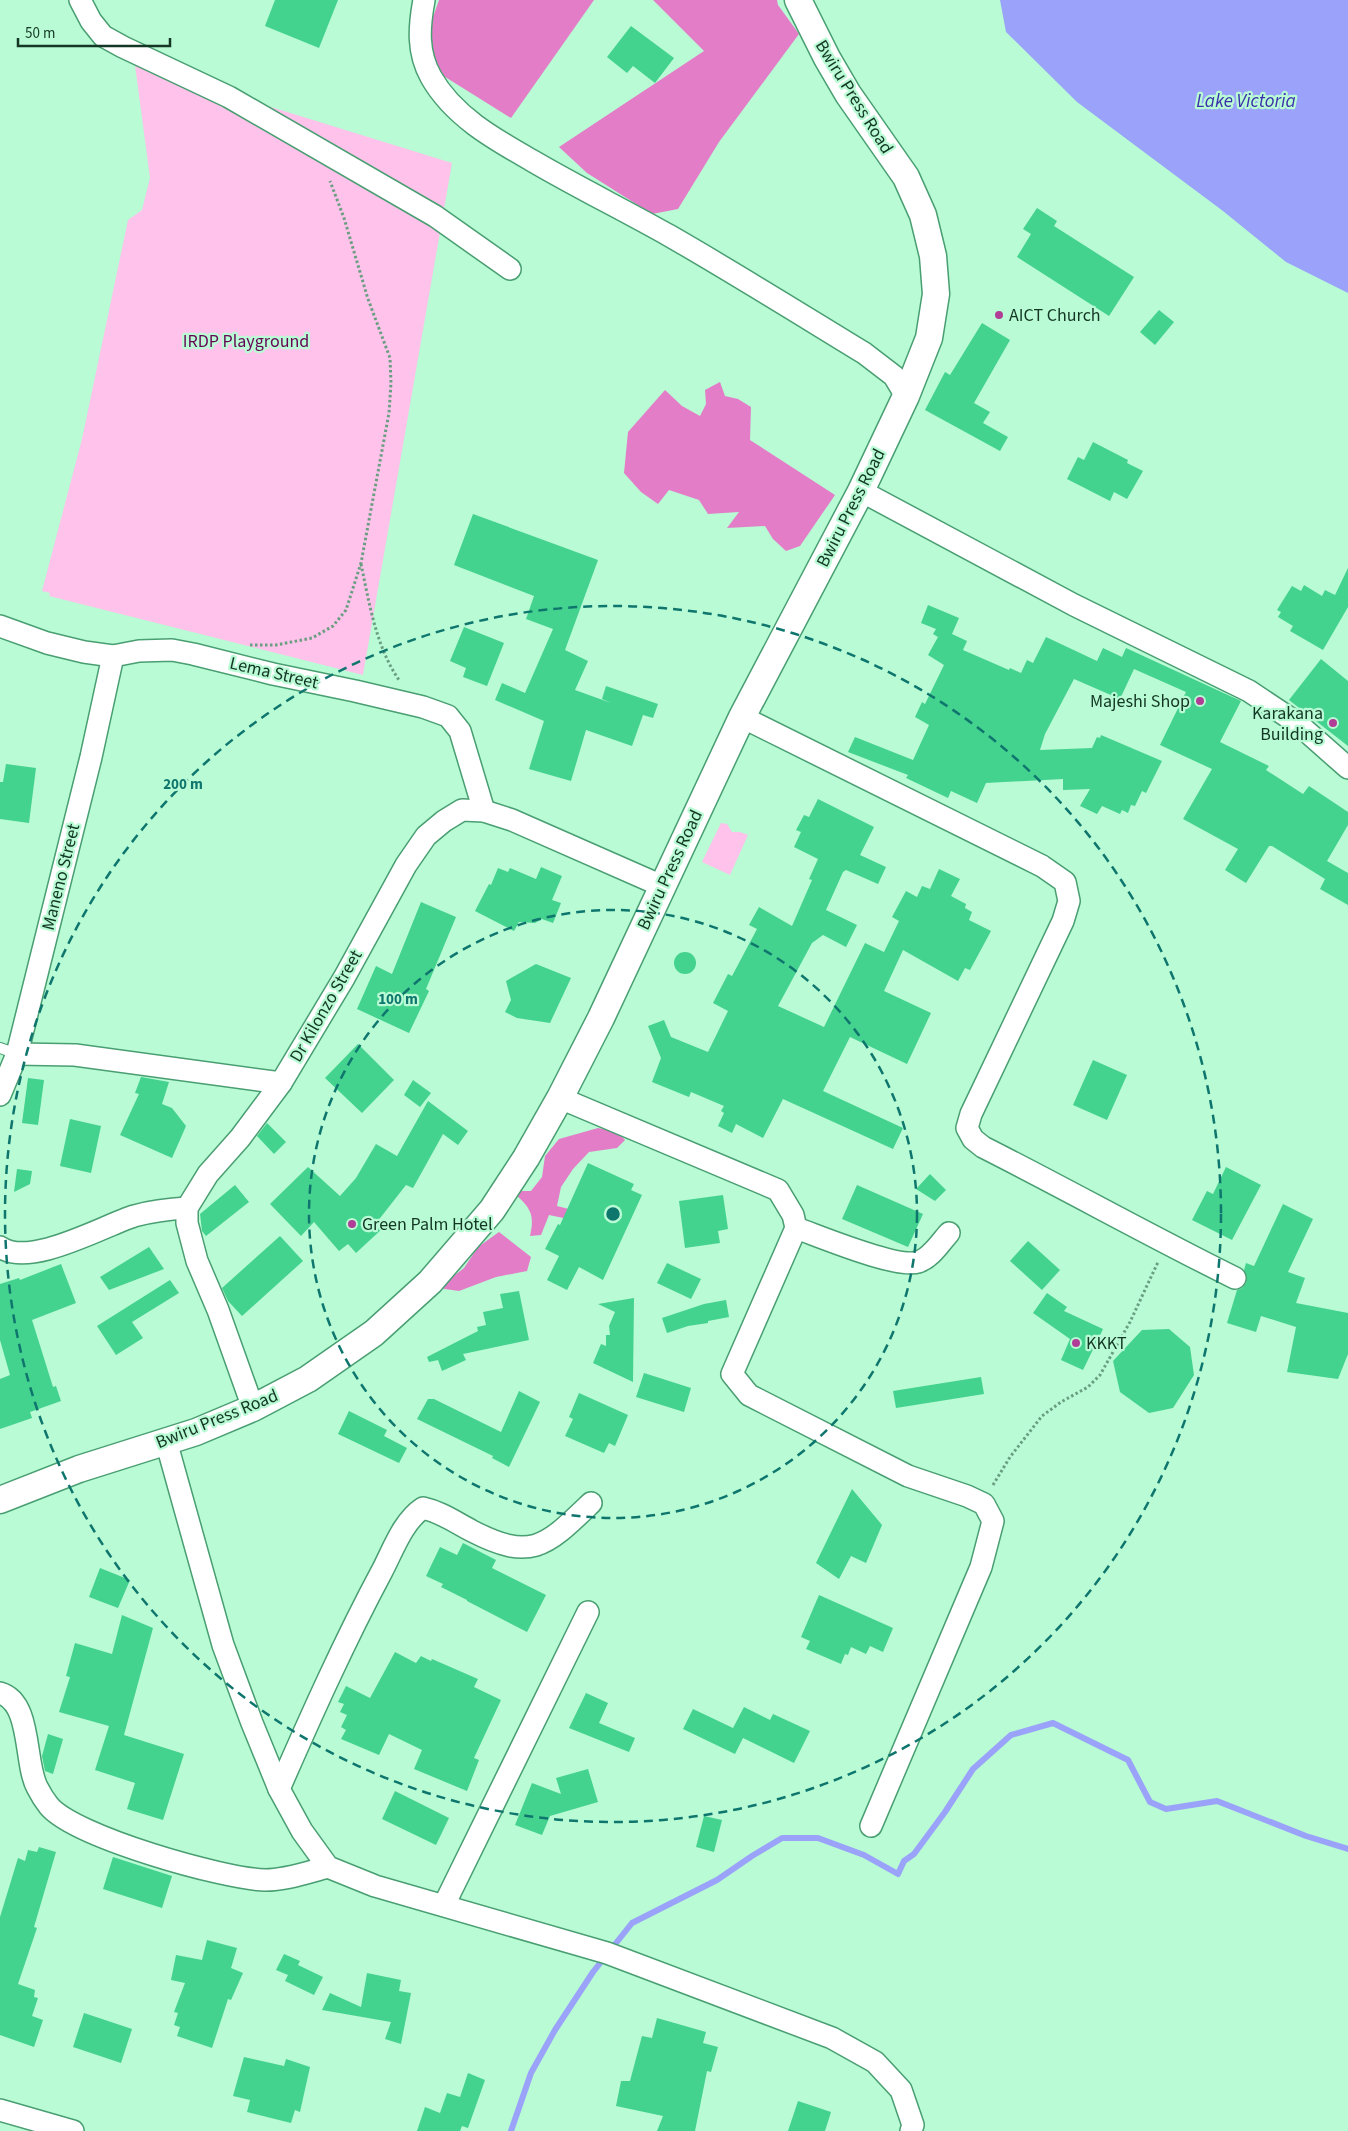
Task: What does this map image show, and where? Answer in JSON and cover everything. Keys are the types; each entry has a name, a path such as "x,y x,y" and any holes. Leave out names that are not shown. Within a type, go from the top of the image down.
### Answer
{"street":[{"path":"80,0 91,21 103,36 229,97 435,216 510,268"},
{"path":"424,0 420,26 420,52 431,77 449,101 482,132 668,235 864,353 894,376 906,396"},
{"name":"Bwiru Press Road","path":"0,1500 79,1469 166,1441 253,1408 308,1379 374,1333 430,1282 492,1210 526,1158 560,1098 601,1018 742,717 861,491 906,396 929,338 936,294 934,256 923,215 906,177 848,94 798,0"},
{"path":"861,491 1074,605 1249,691 1297,722 1348,768"},
{"name":"Lema Street","path":"0,626 48,643 84,652 113,656 139,651 172,650 193,654 273,674 423,707 448,716 460,731 484,811"},
{"name":"Maneno Street","path":"0,1096 6,1055 92,757 113,656"},
{"path":"742,717 1042,866 1065,882 1069,901 1063,921 970,1114 967,1128 973,1139 983,1147 1066,1189 1166,1244 1235,1278"},
{"name":"Dr Kilonzo Street","path":"187,1208 208,1174 240,1138 281,1083 344,978 406,865 426,836 444,821 462,810 484,811 512,820 662,886"},
{"path":"6,1055 74,1055 281,1083"},
{"path":"560,1098 778,1190 793,1215 796,1228 732,1374 749,1395 908,1476 967,1496 984,1504 993,1521 982,1568 871,1826"},
{"path":"0,1247 19,1254 42,1250 71,1242 132,1217 155,1210 187,1208 187,1223 197,1261 221,1318 253,1408"},
{"path":"796,1228 872,1255 908,1264 919,1262 929,1255 948,1233"},
{"path":"166,1441 223,1645 279,1789 302,1831 328,1867 375,1886 607,1953 832,2038 875,2062 901,2090 912,2125 911,2131"},
{"path":"279,1789 321,1694 369,1595 414,1514 423,1508 438,1512 500,1545 518,1548 539,1545 562,1532 591,1503"},
{"path":"444,1905 588,1612"},
{"path":"0,1693 16,1703 23,1719 36,1787 51,1808 71,1823 108,1839 184,1865 246,1879 267,1880 291,1877 328,1867"},
{"path":"0,2110 73,2131"}],"path":[{"path":"242,646 276,645 312,638 333,626 346,610 361,563 389,413 390,358 368,299 332,183 314,146"},
{"path":"361,563 373,619 394,673 407,691 423,707"},
{"path":"984,1504 1005,1464 1042,1416 1061,1402 1088,1387 1100,1376 1130,1322 1166,1244"}],"green space":[{"name":"IRDP Playground","path":"135,65 452,163 363,675 49,596 50,593 42,591 82,439 128,220 142,210 150,178"},
{"path":"721,823 727,824 732,832 748,835 730,875 702,862"}],"shaded area":[{"path":"439,0 594,0 511,118 418,60"},
{"path":"653,0 777,0 778,5 799,34 719,142 678,209 652,214 587,173 559,147 704,51"},
{"path":"720,382 725,396 738,399 751,407 750,440 835,495 800,546 786,551 773,539 765,526 727,528 739,512 708,514 699,500 669,490 658,504 641,492 624,473 628,432 665,390 682,406 700,416 706,404 705,390"},
{"path":"598,1128 618,1132 625,1140 617,1148 589,1152 573,1169 561,1187 557,1206 592,1215 568,1219 549,1215 541,1235 530,1236 532,1221 529,1210 512,1191 531,1191 542,1177 545,1156 559,1139"},
{"path":"499,1232 531,1257 527,1271 496,1277 459,1291 438,1288 464,1268 478,1247"}],"water":[{"name":"Lake Victoria","path":"1000,0 1348,0 1348,293 1286,262 1223,211 1077,102 1006,32"}],"building":[{"path":"275,0 338,0 319,48 265,26"},
{"path":"631,26 674,58 655,83 633,66 627,73 607,57"},
{"name":"AICT Church","path":"1037,208 1057,221 1054,226 1134,277 1109,316 1017,257 1031,234 1023,229"},
{"path":"1159,310 1174,322 1155,345 1140,332"},
{"path":"982,323 1010,340 974,403 990,412 983,423 1008,437 1000,451 925,410 945,372 950,375"},
{"path":"1093,442 1128,460 1127,463 1143,471 1127,499 1114,492 1110,501 1067,479 1078,457 1084,460"},
{"path":"473,514 598,560 565,650 588,661 575,690 611,703 602,699 606,686 658,704 653,718 643,715 632,746 586,730 571,781 529,769 544,721 495,700 502,683 525,693 553,629 526,619 534,596 454,565"},
{"path":"1348,568 1348,607 1323,650 1290,631 1293,626 1278,617 1281,612 1277,610 1292,586 1301,591 1304,585 1322,596 1325,590 1335,595"},
{"path":"928,605 959,618 952,634 967,641 963,650 1009,670 1010,668 1021,673 1027,660 1033,663 1046,637 1097,661 1103,648 1122,657 1126,648 1241,701 1220,742 1269,766 1266,770 1303,794 1309,786 1348,812 1348,825 1327,861 1348,873 1348,905 1320,889 1325,879 1272,846 1269,846 1246,883 1225,870 1238,849 1183,819 1212,769 1160,745 1186,692 1134,669 1120,699 1074,679 1045,734 1040,750 1092,748 1097,737 1100,738 1101,735 1162,761 1146,793 1142,791 1135,806 1131,805 1128,813 1122,810 1120,814 1102,806 1097,814 1080,806 1090,789 1063,790 1063,779 986,783 977,803 951,791 948,798 906,778 908,775 848,752 855,737 913,760 929,725 915,717 922,702 925,704 944,665 928,655 938,637 933,634 936,629 921,623"},
{"path":"464,627 504,643 487,686 463,677 466,668 450,661"},
{"name":"Karakana Building","path":"1321,659 1348,681 1348,746 1289,700"},
{"path":"6,764 36,768 29,823 0,819 0,782 3,782"},
{"path":"818,799 874,827 860,855 886,867 878,884 846,870 843,872 826,910 857,925 846,947 823,935 812,943 778,1006 824,1027 865,943 884,952 899,921 892,917 906,891 917,897 922,886 930,889 939,869 960,879 951,896 966,904 965,908 972,912 969,920 991,931 970,970 965,968 958,981 903,950 884,991 931,1013 907,1064 850,1037 823,1091 903,1128 893,1149 783,1099 763,1138 736,1124 732,1133 718,1126 724,1113 721,1111 724,1106 691,1092 689,1097 652,1082 661,1058 648,1026 664,1020 671,1037 708,1052 728,1011 713,1003 728,974 732,976 757,929 749,925 759,907 792,926 812,880 809,879 818,859 794,847 801,832 796,830 804,815 809,817"},
{"path":"541,867 562,876 552,900 561,903 553,923 542,919 535,923 519,922 514,931 475,911 489,884 491,885 498,868 508,872 510,868 536,879"},
{"path":"421,902 456,917 426,989 429,991 409,1033 357,1009 376,966 392,974"},
{"path":"685,952 693,955 696,963 693,971 685,974 677,971 674,963 677,955"},
{"path":"536,964 571,978 550,1023 517,1018 505,1012 511,1000 506,981"},
{"path":"358,1044 394,1080 362,1113 325,1078"},
{"path":"1093,1060 1127,1075 1107,1120 1073,1105"},
{"path":"141,1077 169,1082 162,1104 172,1108 186,1126 172,1158 120,1135 139,1094 135,1093"},
{"path":"28,1078 44,1080 38,1125 22,1123"},
{"path":"413,1080 431,1093 420,1107 404,1095"},
{"path":"428,1101 468,1131 458,1145 443,1134 413,1188 406,1185 377,1222 383,1228 356,1253 348,1244 339,1251 314,1222 301,1236 270,1204 308,1167 340,1196 356,1178 376,1144 397,1156"},
{"path":"70,1119 101,1126 91,1173 60,1166"},
{"path":"267,1123 286,1142 274,1154 257,1136"},
{"path":"588,1163 634,1184 631,1190 642,1195 603,1280 579,1267 567,1290 547,1280 559,1256 545,1249 558,1224 560,1225"},
{"path":"1226,1167 1261,1185 1232,1240 1192,1220 1207,1191 1213,1194"},
{"path":"17,1169 32,1171 30,1184 14,1192"},
{"path":"930,1174 946,1190 935,1201 916,1189"},
{"path":"235,1185 249,1202 206,1236 202,1231 200,1214"},
{"path":"857,1185 923,1214 908,1247 842,1219"},
{"path":"723,1195 728,1229 718,1231 720,1243 685,1248 679,1201"},
{"path":"1283,1204 1313,1219 1288,1272 1305,1278 1296,1303 1348,1313 1348,1354 1338,1379 1287,1372 1296,1327 1261,1316 1256,1332 1227,1323 1237,1290 1246,1283 1247,1277 1244,1270 1246,1263 1254,1266"},
{"path":"280,1236 303,1261 242,1316 228,1301 222,1288"},
{"path":"1028,1241 1060,1270 1042,1290 1010,1261"},
{"path":"149,1247 164,1269 109,1290 100,1277"},
{"path":"667,1263 701,1279 691,1299 657,1283"},
{"path":"61,1264 76,1303 32,1320 53,1387 56,1386 61,1401 30,1412 32,1418 0,1429 0,1379 10,1375 0,1340 0,1284 19,1278 20,1280"},
{"path":"170,1280 179,1293 132,1322 143,1338 116,1355 97,1326"},
{"path":"519,1291 529,1340 463,1354 466,1360 442,1371 438,1360 429,1362 427,1357 478,1331 477,1327 486,1325 483,1312 503,1308 500,1294"},
{"path":"1047,1293 1067,1307 1064,1311 1103,1329 1083,1370 1061,1360 1070,1339 1033,1313"},
{"path":"634,1298 633,1382 593,1363 601,1344 606,1346 606,1335 610,1335 609,1326 615,1312 598,1304"},
{"path":"726,1300 729,1317 688,1326 667,1333 662,1318 704,1304"},
{"path":"1169,1329 1190,1347 1194,1375 1173,1408 1149,1413 1120,1392 1113,1361 1142,1330"},
{"path":"644,1373 691,1388 684,1412 636,1397"},
{"path":"981,1377 984,1394 896,1408 893,1391"},
{"path":"519,1391 540,1402 509,1467 492,1458 493,1456 417,1419 428,1399 434,1399 501,1432"},
{"path":"579,1393 628,1415 615,1446 609,1443 604,1453 565,1436 573,1419 569,1417"},
{"path":"349,1411 387,1430 384,1436 407,1448 399,1463 338,1434"},
{"path":"852,1489 882,1525 866,1563 851,1556 839,1579 816,1563"},
{"path":"463,1543 496,1560 492,1568 546,1595 527,1632 441,1587 443,1584 426,1576 440,1547 457,1555"},
{"path":"100,1568 130,1580 118,1608 89,1597"},
{"path":"819,1595 893,1628 883,1652 870,1646 866,1654 851,1647 848,1655 845,1654 841,1664 806,1649 810,1641 801,1637"},
{"path":"122,1615 153,1628 124,1735 184,1754 163,1820 127,1809 135,1783 95,1770 109,1726 59,1712 70,1677 66,1676 75,1643 112,1654"},
{"path":"395,1652 416,1663 421,1656 431,1661 432,1659 478,1679 474,1687 501,1700 474,1758 479,1760 467,1791 414,1769 422,1750 389,1734 379,1755 341,1739 346,1730 341,1727 347,1715 340,1712 344,1704 338,1702 346,1686 370,1698"},
{"path":"586,1693 608,1703 599,1723 635,1738 629,1752 569,1728"},
{"path":"744,1707 770,1720 773,1714 810,1731 794,1763 743,1738 735,1754 683,1729 693,1709 733,1728"},
{"path":"48,1734 63,1739 53,1774 45,1771 42,1756"},
{"path":"588,1769 598,1802 550,1816 542,1835 515,1825 532,1783 561,1794 556,1778"},
{"path":"395,1791 449,1818 436,1845 382,1819"},
{"path":"704,1816 722,1820 714,1852 696,1847"},
{"path":"39,1847 56,1852 34,1927 37,1928 18,1984 35,1990 34,1997 38,1998 32,2016 43,2020 34,2047 0,2035 0,1917 18,1858 25,1861 28,1850 37,1852"},
{"path":"113,1857 172,1876 162,1908 103,1889"},
{"path":"207,1940 237,1948 231,1968 243,1973 231,2000 228,1999 212,2048 177,2036 180,2027 174,2025 178,2013 174,2012 185,1983 171,1980 176,1955 202,1960"},
{"path":"284,1954 300,1961 298,1965 323,1977 314,1995 285,1981 288,1975 276,1970"},
{"path":"367,1973 401,1980 399,1991 411,1993 401,2044 385,2039 391,2022 322,2010 330,1993 361,2007"},
{"path":"84,2013 132,2029 121,2063 73,2047"},
{"path":"657,2018 706,2032 703,2043 718,2047 711,2072 707,2071 695,2131 657,2131 663,2116 616,2106 621,2081 630,2081 642,2036 652,2038"},
{"path":"244,2057 284,2066 286,2059 310,2067 300,2112 295,2110 291,2123 247,2112 250,2100 233,2096"},
{"path":"468,2073 485,2080 468,2128 462,2126 460,2131 417,2131 425,2107 440,2113 447,2093 460,2097"},
{"path":"798,2101 831,2112 825,2131 788,2131"}],"waterway":[{"path":"511,2131 531,2073 555,2030 593,1972 632,1923 717,1880 782,1838 818,1838 864,1855 898,1874 904,1861 914,1854 945,1812 973,1769 1011,1735 1053,1723 1128,1760 1150,1802 1166,1809 1217,1801 1306,1836 1348,1849"}],"place":[{"name":"AICT Church","path":"999,315"},
{"name":"Majeshi Shop","path":"1200,701"},
{"name":"Karakana Building","path":"1333,723"},
{"name":"Green Palm Hotel","path":"352,1224"},
{"name":"KKKT","path":"1076,1343"}]}
